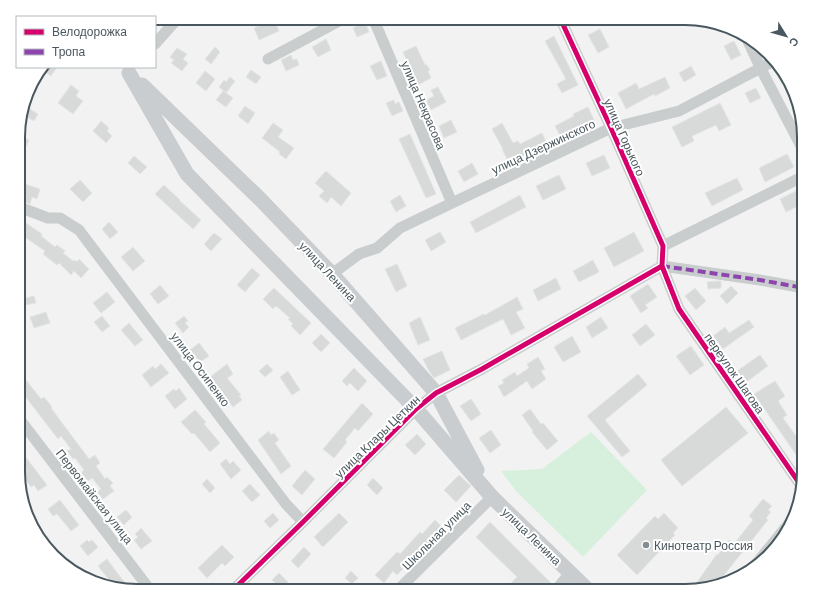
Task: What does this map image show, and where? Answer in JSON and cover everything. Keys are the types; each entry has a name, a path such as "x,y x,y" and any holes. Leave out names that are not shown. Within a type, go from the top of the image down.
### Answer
{"main road":[{"name":"улица Ленина","path":"129,69 259,198 332,274 436,393 492,497"},
{"name":"улица Ленина","path":"129,69 187,174 416,409 492,497 581,584"}],"street":[{"path":"156,43 172,25"},
{"path":"268,59 332,25"},
{"name":"улица Некрасова","path":"376,25 452,203"},
{"name":"улица Горького","path":"563,25 663,246 662,266"},
{"path":"750,46 797,138"},
{"name":"улица Дзержинского","path":"332,274 359,254 377,248 400,228 611,128 679,111 769,63"},
{"path":"663,246 797,179"},
{"name":"улица Осипенко","path":"25,209 48,218 60,218 79,230 286,504 303,522"},
{"path":"662,266 797,287"},
{"name":"улица Клары Цеткин","path":"239,584 416,409 436,393 482,369 662,266"},
{"name":"переулок Шагова","path":"662,266 679,309 797,480"},
{"name":"Первомайская улица","path":"25,427 146,584"},
{"name":"Школьная улица","path":"404,584 492,497"},
{"path":"561,584 570,573"}],"green space":[{"path":"591,432 647,490 583,557 516,491 501,471 542,469"}],"building":[{"path":"261,25 276,25 279,31 259,40 254,28"},
{"path":"359,25 366,25 369,32 357,37 353,28"},
{"path":"600,29 609,47 598,53 588,35"},
{"path":"554,36 578,85 562,93 557,84 566,79 545,41"},
{"path":"326,39 331,50 318,57 312,47"},
{"path":"734,41 741,55 731,60 724,46"},
{"path":"416,46 425,65 426,64 430,70 428,71 431,78 418,85 403,52"},
{"path":"215,47 220,52 211,64 205,59"},
{"path":"177,48 187,54 183,59 188,63 182,71 171,63 174,60 170,57"},
{"path":"291,55 293,60 297,59 299,65 286,71 281,60"},
{"path":"381,61 387,76 377,80 370,66"},
{"path":"691,66 696,75 684,82 679,73"},
{"path":"56,68 51,76 46,72 48,69"},
{"path":"251,70 261,77 256,84 246,77"},
{"path":"205,71 215,79 206,91 196,83"},
{"path":"230,77 235,81 226,93 219,87 224,80 226,82"},
{"path":"665,77 670,88 655,96 654,94 626,109 618,93 636,83 639,89"},
{"path":"71,85 79,91 76,96 83,101 73,114 58,103"},
{"path":"438,87 446,102 431,110 426,100 434,96 431,90"},
{"path":"756,88 761,98 750,103 745,93"},
{"path":"223,91 233,98 226,107 216,100"},
{"path":"394,100 395,104 399,102 403,111 392,116 386,103"},
{"path":"720,103 731,125 719,131 716,125 692,136 694,141 682,147 672,127"},
{"path":"245,106 255,113 248,124 238,116"},
{"path":"588,107 595,122 562,139 555,126 574,116 573,114"},
{"path":"30,109 38,114 34,121 27,117"},
{"path":"451,120 457,132 444,138 439,126"},
{"path":"101,121 109,128 107,131 112,136 106,143 93,131"},
{"path":"273,123 283,130 278,137 294,148 286,159 279,154 280,152 262,138"},
{"path":"502,123 513,143 518,141 520,144 542,133 547,144 509,163 492,129"},
{"path":"410,134 436,194 426,198 399,139"},
{"path":"25,138 29,140 25,147"},
{"path":"787,154 794,167 765,182 759,168"},
{"path":"604,155 610,168 592,176 586,163"},
{"path":"134,156 147,167 140,174 128,163"},
{"path":"472,163 478,174 464,182 458,171"},
{"path":"326,171 351,193 341,206 331,197 327,203 319,196 324,191 315,183"},
{"path":"559,175 566,189 543,200 536,186"},
{"path":"737,178 743,190 712,206 705,193"},
{"path":"80,180 92,193 83,202 70,189"},
{"path":"25,184 40,189 37,199 32,197 30,204 25,202"},
{"path":"164,185 201,220 193,229 155,194"},
{"path":"797,190 797,206 786,212 780,199"},
{"path":"400,195 406,206 396,212 390,201"},
{"path":"520,195 526,207 476,233 470,222"},
{"path":"109,222 118,232 110,239 102,229"},
{"path":"26,223 42,234 41,236 55,247 57,245 65,251 63,253 73,261 75,260 77,262 79,259 89,269 81,278 74,271 71,275 59,263 57,265 43,254 45,251 25,237"},
{"path":"440,232 446,242 431,251 425,240"},
{"path":"634,232 644,251 614,267 604,248"},
{"path":"214,233 222,239 211,251 204,244"},
{"path":"133,247 145,261 133,271 121,257"},
{"path":"593,260 599,272 579,282 573,271"},
{"path":"397,264 407,286 396,292 385,269"},
{"path":"252,268 260,275 245,292 237,285"},
{"path":"556,278 561,289 538,301 533,290"},
{"path":"721,281 721,288 708,289 707,282"},
{"path":"648,284 657,297 645,305 648,308 641,313 630,296"},
{"path":"160,285 169,296 158,304 150,294"},
{"path":"731,286 738,293 727,304 720,296"},
{"path":"274,288 311,323 300,335 291,326 293,324 288,319 290,318 276,306 273,309 263,299"},
{"path":"695,288 706,301 696,310 685,296"},
{"path":"107,292 115,302 101,313 93,303"},
{"path":"34,296 36,303 26,305 25,298"},
{"path":"517,297 523,309 516,312 525,328 511,335 503,319 461,340 455,328 484,314 485,315"},
{"path":"46,312 50,323 34,328 30,317"},
{"path":"102,316 110,326 102,332 94,322"},
{"path":"184,316 188,321 185,323 189,327 183,333 175,323"},
{"path":"420,317 430,340 418,345 409,323"},
{"path":"601,317 608,328 592,338 586,327"},
{"path":"749,320 754,327 723,349 713,336 725,327 729,333"},
{"path":"129,323 143,340 135,346 121,330"},
{"path":"646,324 655,335 640,346 632,335"},
{"path":"321,334 330,343 321,352 312,343"},
{"path":"572,336 581,352 563,362 554,347"},
{"path":"199,343 209,356 200,362 190,350"},
{"path":"691,346 704,365 690,375 676,356"},
{"path":"442,351 450,370 434,378 423,359"},
{"path":"760,355 768,366 745,383 737,371"},
{"path":"538,357 545,369 541,371 546,379 532,389 527,381 504,397 498,386 504,383 502,380 515,372 517,376 529,368 527,364"},
{"path":"161,364 169,373 151,387 142,375 153,366 155,369"},
{"path":"227,364 233,374 227,378 241,395 239,396 242,400 233,407 210,377"},
{"path":"267,364 273,370 265,377 259,371"},
{"path":"354,368 367,381 358,391 350,383 347,386 342,381"},
{"path":"288,371 300,390 292,395 280,377"},
{"path":"638,374 647,385 605,420 630,451 622,457 587,416"},
{"path":"25,379 41,399 44,397 52,407 51,408 89,459 95,455 100,463 96,466 105,479 107,477 113,483 110,486 114,491 103,499 97,492 101,489 92,478 88,481 81,473 84,470 75,458 73,459 67,451 71,449 61,436 58,439 25,396"},
{"path":"775,381 785,396 778,401 787,415 783,418 797,437 797,456 754,394"},
{"path":"179,388 187,399 175,409 165,396 174,389 176,391"},
{"path":"471,399 481,414 471,421 460,406"},
{"path":"362,403 373,414 358,431 355,428 345,440 347,442 334,458 323,449"},
{"path":"726,407 748,433 682,486 661,460"},
{"path":"530,409 541,424 543,423 558,441 547,450 532,432 533,431 522,415"},
{"path":"195,410 206,422 204,424 220,443 210,452 194,433 192,434 181,422"},
{"path":"491,430 501,445 490,453 479,438"},
{"path":"269,431 271,435 274,433 279,440 275,443 291,466 281,474 258,440"},
{"path":"417,434 426,444 415,455 405,445"},
{"path":"25,456 47,485 38,491 34,485 31,487 25,479"},
{"path":"226,459 230,464 233,461 241,470 231,479 220,464"},
{"path":"305,470 315,479 302,495 292,486"},
{"path":"459,475 471,486 456,502 444,490"},
{"path":"373,478 383,488 377,495 367,485"},
{"path":"207,479 215,488 210,493 202,484"},
{"path":"250,484 260,495 252,502 242,491"},
{"path":"763,499 772,506 768,510 771,512 766,518 768,520 723,577 696,583 729,540 734,544 753,520 749,516"},
{"path":"60,500 79,525 71,531 57,514 53,516 48,509"},
{"path":"126,510 132,517 124,525 117,517"},
{"path":"273,513 279,520 270,528 264,521"},
{"path":"339,513 348,522 323,547 314,537"},
{"name":"Кинотеатр Россия","path":"664,513 678,528 673,533 675,535 637,575 617,555 655,516 658,519"},
{"path":"435,520 442,527 438,532 442,535 436,541 433,539 417,557 413,553 400,566 403,569 397,575 393,571 384,583 375,575 397,552 400,554 420,532 422,534"},
{"path":"490,522 552,584 510,584 517,577 476,537"},
{"path":"141,528 152,541 141,549 134,540 138,537 135,534"},
{"path":"87,540 89,542 92,540 98,547 88,556 80,546"},
{"path":"222,545 234,557 225,566 222,563 207,578 198,568"},
{"path":"304,547 311,554 298,568 291,561"},
{"path":"107,559 126,584 110,580 98,566"},
{"path":"351,571 358,578 352,584 345,578"},
{"path":"279,573 288,582 286,584 276,584 272,580"}],"marked path":[{"path":"662,266 797,287"}],"cycle path":[{"path":"563,25 663,246 662,266 679,309 797,480"},
{"path":"239,584 416,409 436,393 482,369 662,266"}],"place":[{"name":"Кинотеатр Россия","path":"646,545"}]}
